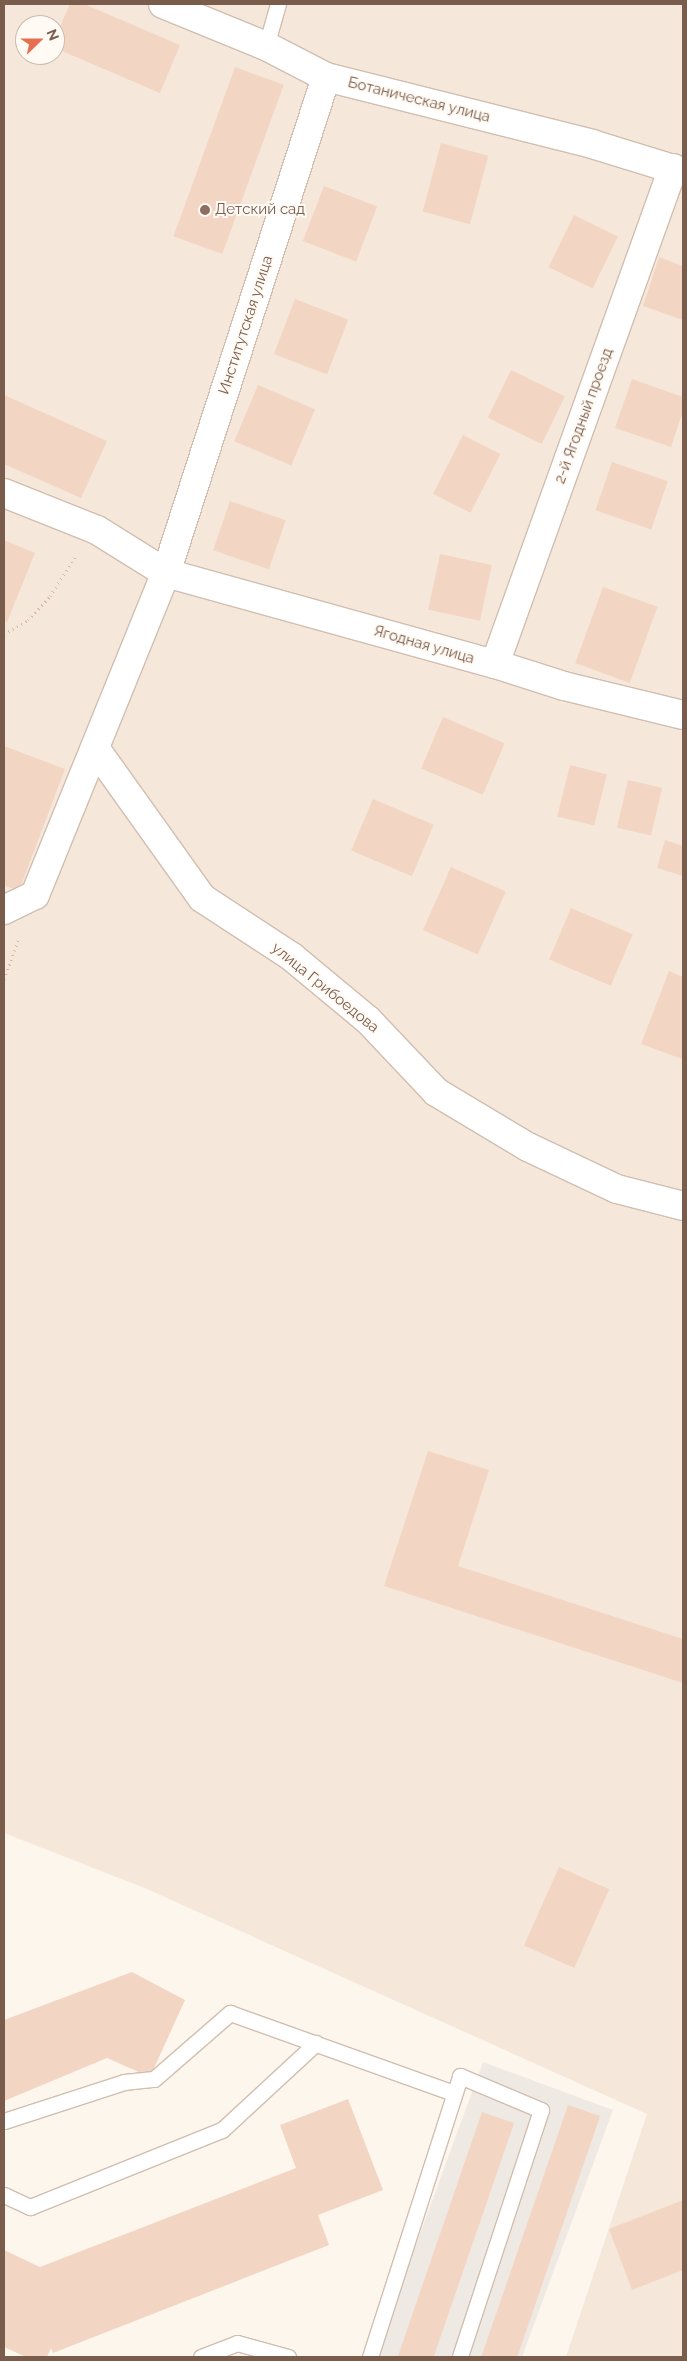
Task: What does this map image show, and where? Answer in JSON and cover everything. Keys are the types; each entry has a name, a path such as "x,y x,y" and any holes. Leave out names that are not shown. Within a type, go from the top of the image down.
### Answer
{"street":[{"name":"Ботаническая улица","path":"163,4 266,46 326,77 592,144 678,170"},
{"name":"Институтская улица","path":"4,910 35,896 166,573 326,77"},
{"name":"2-й Ягодный проезд","path":"495,664 678,170"},
{"name":"Ягодная улица","path":"4,493 97,530 166,573 495,664 564,686 683,715"},
{"name":"улица Грибоедова","path":"95,748 202,898 292,958 368,1020 436,1092 528,1147 617,1189 683,1206"}],"lane":[{"path":"266,46 278,4"},
{"path":"4,2121 124,2082 154,2079 230,2013 454,2093"},
{"path":"4,2195 30,2207 222,2130 316,2044"},
{"path":"370,2357 460,2076 541,2110 460,2357"},
{"path":"201,2357 237,2343 288,2357"}],"path":[{"path":"4,634 28,620 50,596 97,530"}],"shaded area":[{"path":"4,4 683,4 683,2357 566,2357 647,2114 147,1889 4,1833"},
{"path":"483,2062 613,2110 522,2357 375,2357"}],"building":[{"path":"70,4 84,4 180,45 160,93 65,52 65,15"},
{"path":"235,67 284,85 222,254 173,236"},
{"path":"441,143 488,156 470,224 423,212"},
{"path":"324,186 377,206 356,262 303,241"},
{"path":"574,215 618,236 593,289 549,267"},
{"path":"659,257 683,266 683,320 643,306"},
{"path":"295,299 348,319 327,375 274,354"},
{"path":"511,370 565,396 542,444 488,418"},
{"path":"632,379 683,397 683,411 671,447 615,428"},
{"path":"258,385 315,409 291,465 234,441"},
{"path":"4,395 107,441 81,498 4,464"},
{"path":"463,435 500,454 470,513 433,494"},
{"path":"612,462 668,481 651,529 595,510"},
{"path":"230,501 286,520 269,569 213,550"},
{"path":"4,540 35,553 7,622 4,621"},
{"path":"440,554 492,565 480,621 428,610"},
{"path":"603,587 658,607 630,683 575,663"},
{"path":"443,717 505,743 483,795 421,769"},
{"path":"4,746 65,769 19,891 4,885"},
{"path":"570,765 607,774 594,826 557,816"},
{"path":"628,780 662,788 651,836 617,828"},
{"path":"373,799 434,825 412,876 351,851"},
{"path":"665,840 683,846 683,876 657,868"},
{"path":"451,867 506,891 478,954 423,930"},
{"path":"571,908 633,934 611,986 549,960"},
{"path":"669,971 683,977 682,1059 641,1044"},
{"path":"428,1451 489,1470 458,1566 683,1639 683,1683 384,1586"},
{"path":"559,1867 609,1889 574,1968 524,1946"},
{"path":"132,1972 185,2000 150,2077 107,2058 4,2101 4,2020"},
{"path":"348,2099 383,2190 318,2215 329,2245 53,2353 51,2348 47,2357 26,2357 4,2347 4,2250 40,2267 296,2168 280,2125"},
{"path":"568,2105 600,2116 517,2357 481,2357"},
{"path":"482,2112 514,2123 434,2357 398,2357"},
{"path":"683,2200 683,2270 632,2290 609,2229"}],"place":[{"name":"Детский сад","path":"205,210"}]}
